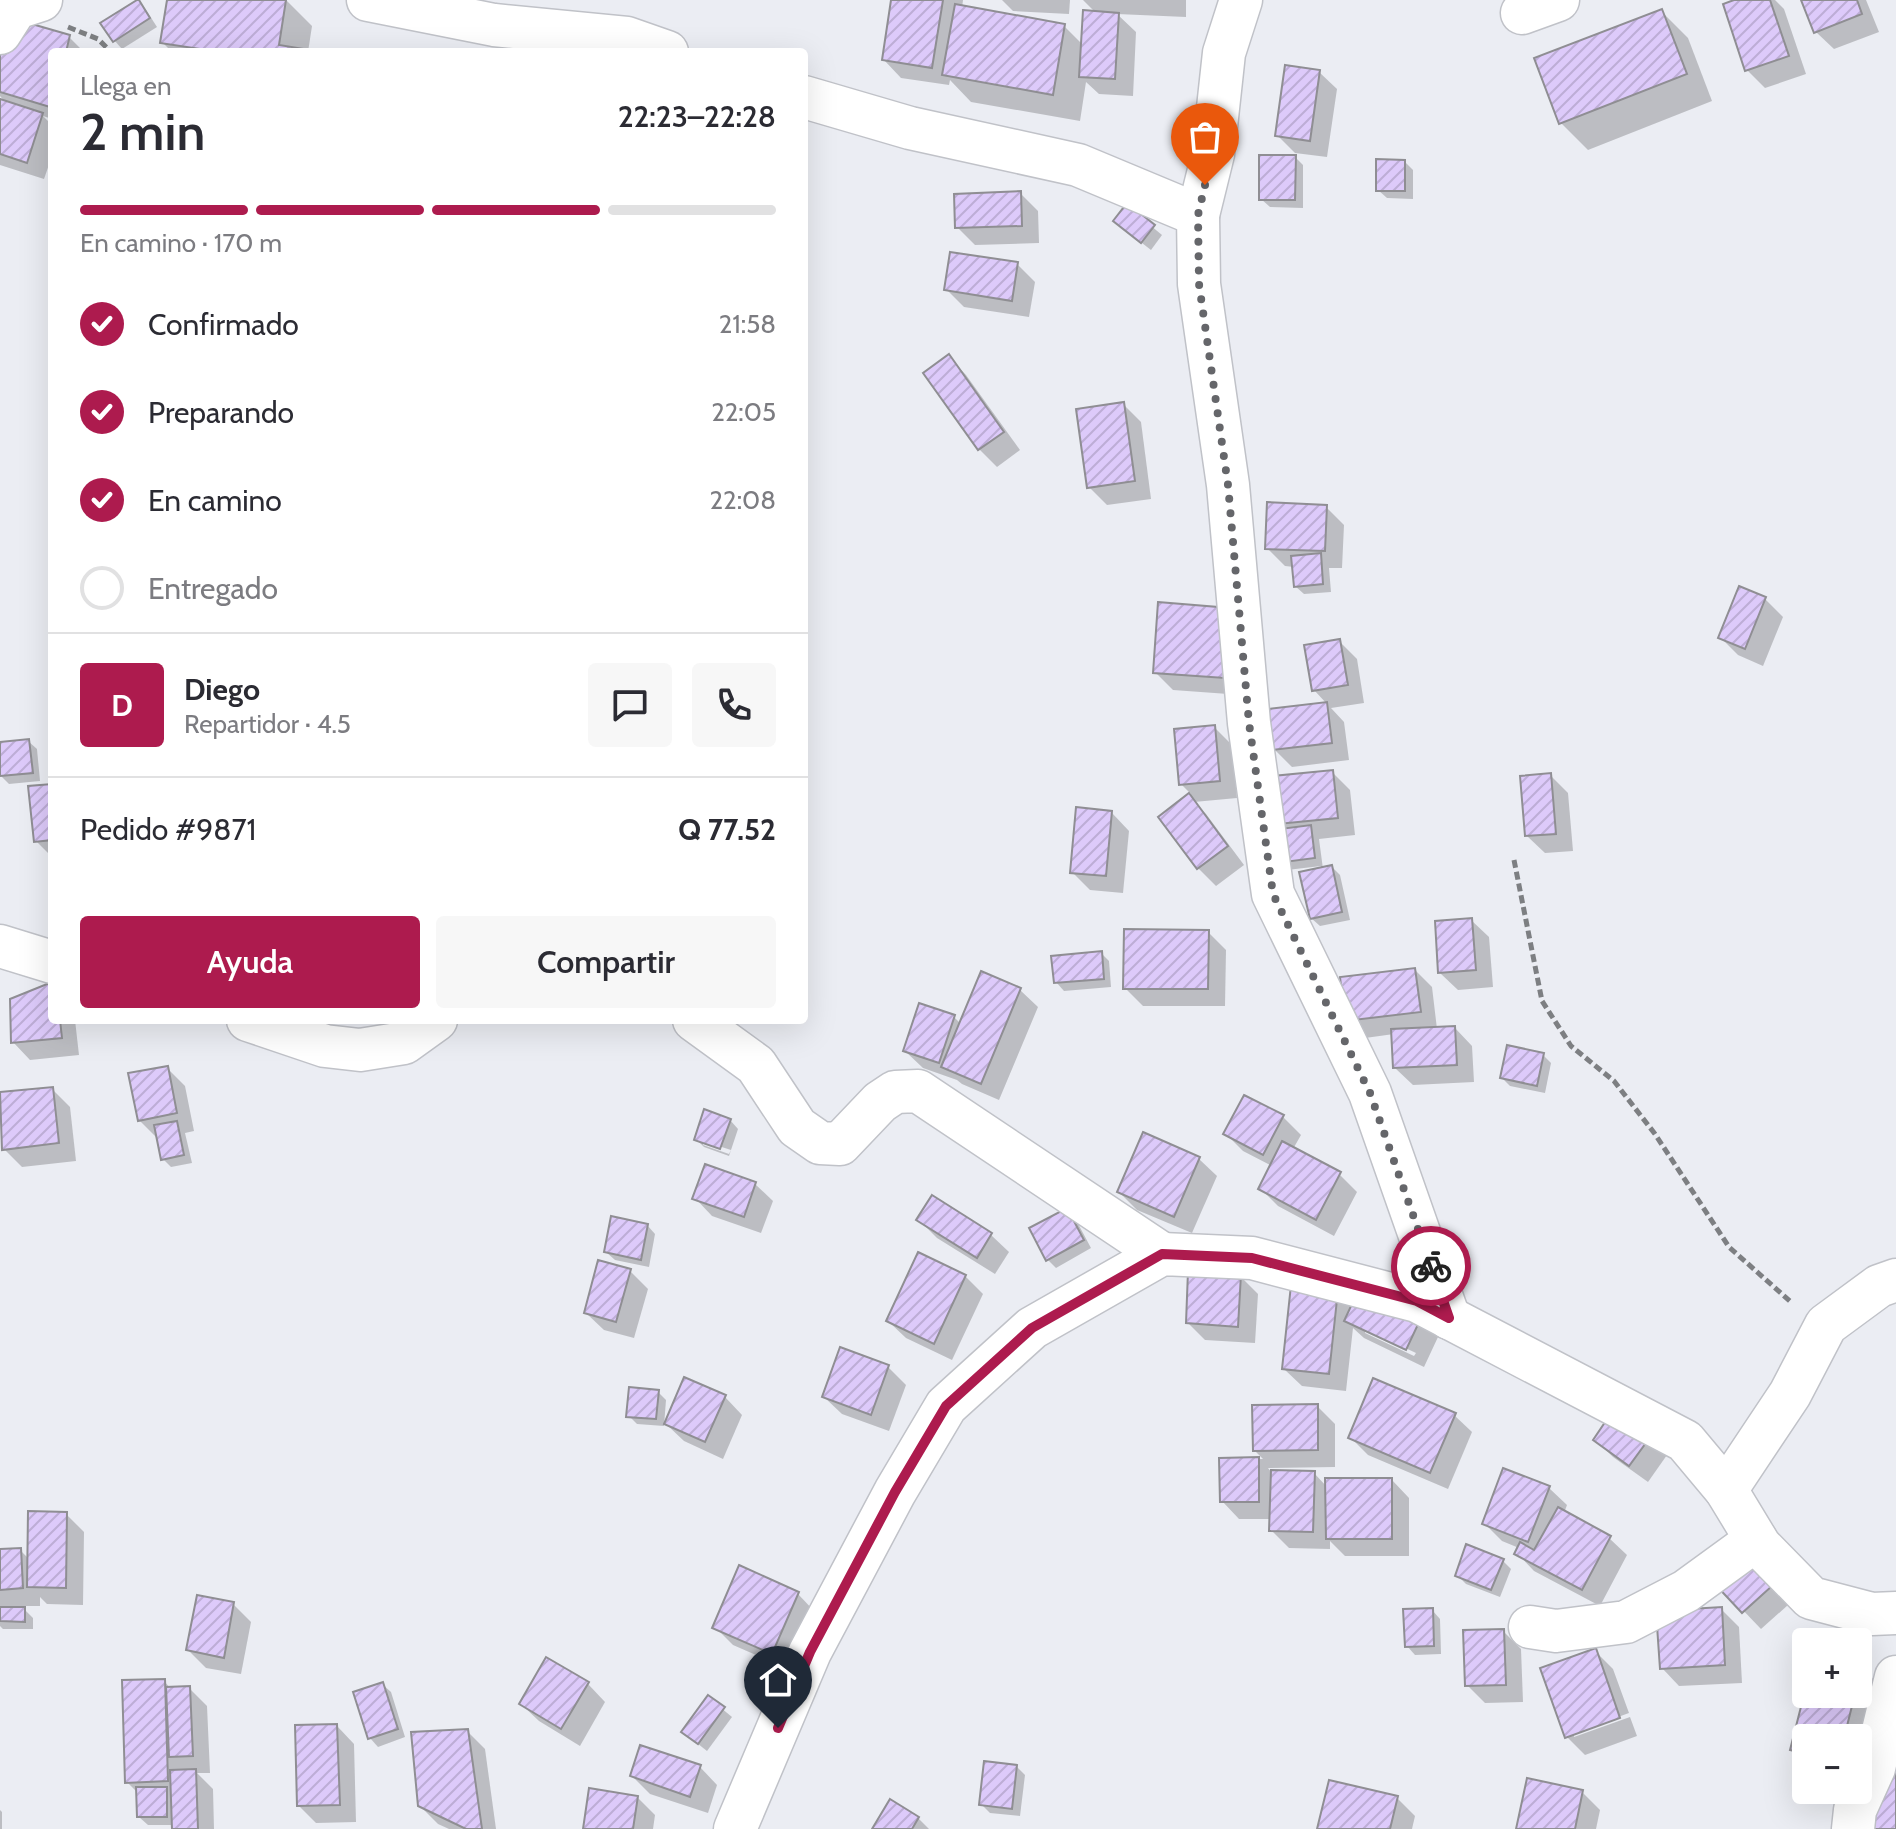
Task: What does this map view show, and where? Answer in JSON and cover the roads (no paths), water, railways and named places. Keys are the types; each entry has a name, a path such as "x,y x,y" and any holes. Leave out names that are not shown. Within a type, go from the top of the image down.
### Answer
{"street":[{"path":"368,0 494,25 627,38 656,48"},
{"path":"1241,0 1224,53 1213,154 1198,215 1199,284 1228,485 1249,723 1273,894 1370,1093 1449,1318"},
{"path":"808,98 910,128 1078,165 1198,215"},
{"path":"0,946 48,961"},
{"path":"260,1024 325,1046 360,1050 404,1043 430,1024"},
{"path":"700,1024 756,1065 797,1127 820,1143 840,1144 880,1102 895,1092 918,1091 1162,1254 1252,1258 1417,1301 1685,1441 1726,1490 1760,1546 1811,1598 1872,1614 1896,1613"},
{"path":"735,1829 810,1652 895,1492 946,1406 1032,1328 1162,1254"},
{"path":"1726,1490 1790,1394 1826,1325 1879,1286 1896,1280"},
{"path":"1530,1627 1556,1631 1626,1622 1686,1591 1756,1540"},
{"path":"1853,1829 1855,1810 1874,1768 1896,1677"}]}
